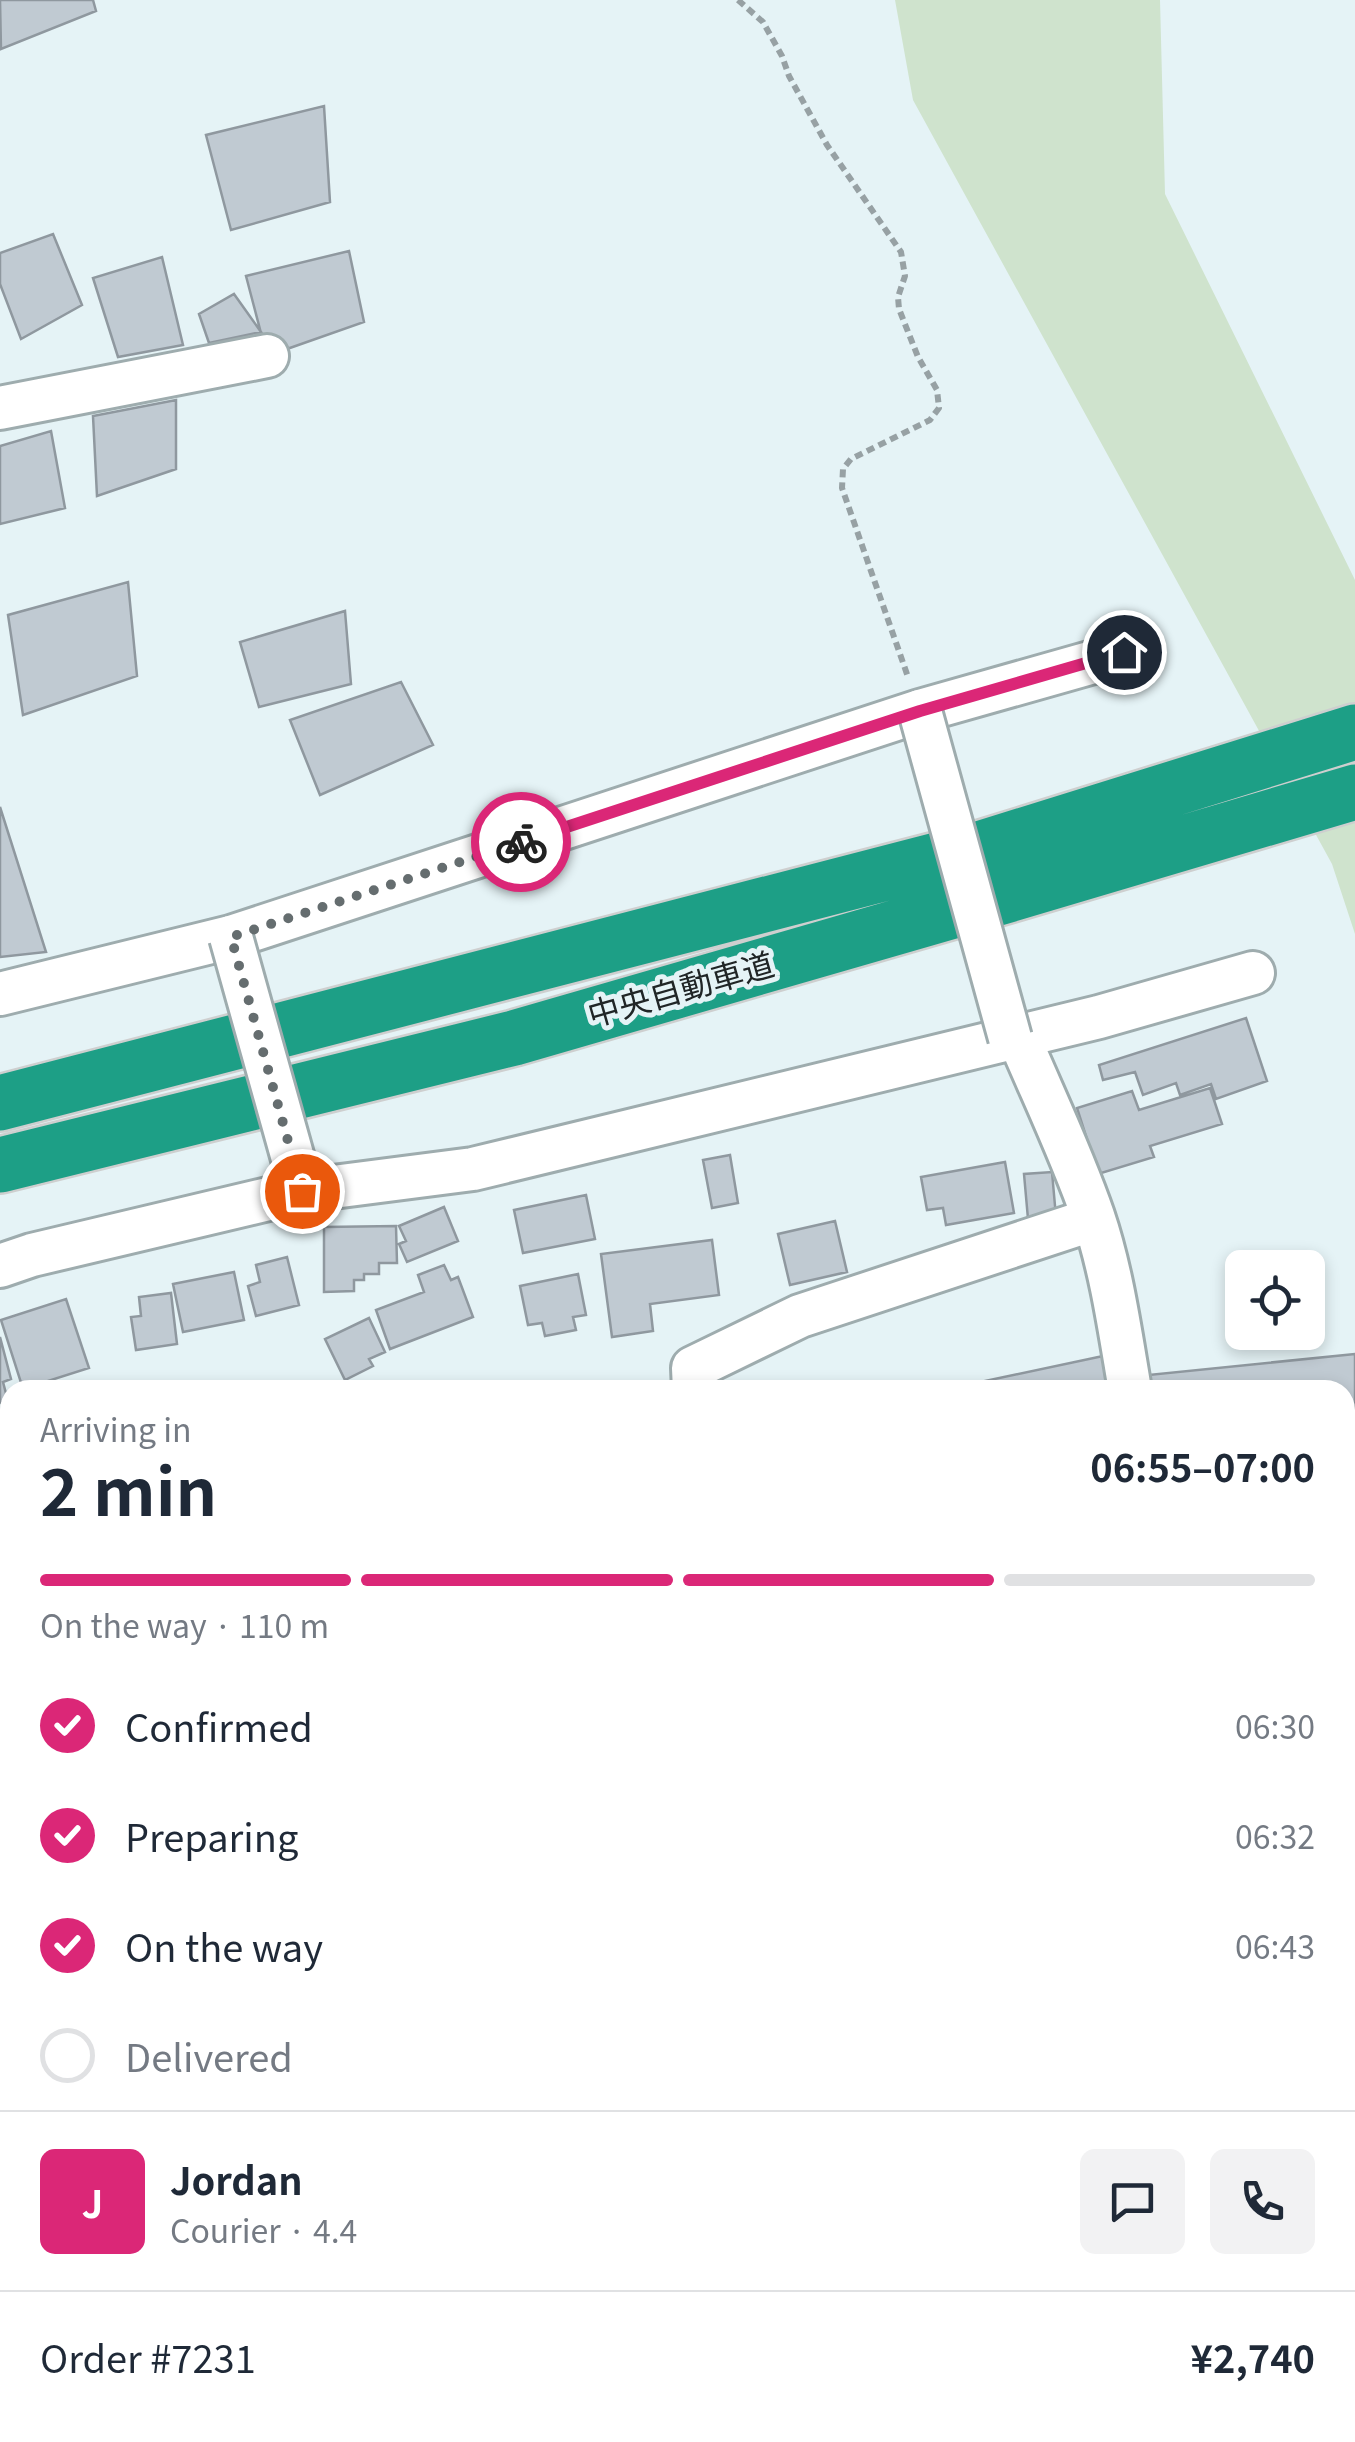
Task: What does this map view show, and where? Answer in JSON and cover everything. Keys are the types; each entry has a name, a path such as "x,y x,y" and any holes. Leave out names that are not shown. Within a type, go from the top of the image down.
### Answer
{"highway":[{"name":"中央自動車道","path":"0,1103 979,849 1355,732"},
{"name":"中央自動車道","path":"0,1164 514,1038 1355,792"}],"street":[{"path":"0,408 267,356"},
{"path":"0,994 231,937 920,711 1124,652"},
{"path":"920,711 1014,1038 1066,1147 1094,1219 1128,1380"},
{"path":"231,937 302,1191"},
{"path":"0,1266 302,1191 473,1168 1099,1018 1253,972"},
{"path":"694,1380 693,1368 800,1316 1094,1219"}],"path":[{"path":"738,0 763,22 826,145 901,252 905,276 898,297 899,309 937,390 939,408 930,420 852,459 843,469 842,488 920,711"}],"green space":[{"path":"895,0 1160,0 1165,194 1355,580 1355,934 1332,864 913,100"}],"building":[{"path":"0,0 93,0 96,11 1,49"},
{"path":"324,106 330,202 231,230 206,135"},
{"path":"53,234 82,305 21,339 0,284 0,253"},
{"path":"349,251 364,322 267,356 246,276"},
{"path":"162,257 183,345 118,357 93,278"},
{"path":"234,294 261,332 209,343 199,314"},
{"path":"176,400 176,469 97,496 93,416"},
{"path":"51,431 65,508 0,524 0,446"},
{"path":"128,582 137,676 23,715 8,615"},
{"path":"345,611 351,684 259,707 240,642"},
{"path":"401,682 433,745 320,795 290,720"},
{"path":"0,807 46,952 0,957"},
{"path":"1246,1018 1267,1081 1216,1099 1211,1084 1180,1095 1176,1083 1143,1095 1135,1072 1103,1080 1099,1065"},
{"path":"1210,1088 1222,1124 1150,1146 1154,1157 1098,1174 1077,1108 1132,1091 1139,1110"},
{"path":"730,1155 738,1203 712,1208 703,1160"},
{"path":"1005,1162 1014,1213 946,1225 943,1208 927,1210 921,1177"},
{"path":"1052,1172 1056,1217 1028,1219 1024,1174"},
{"path":"586,1195 595,1239 523,1253 514,1210"},
{"path":"444,1207 458,1241 407,1262 399,1244 406,1241 399,1226"},
{"path":"835,1221 847,1272 790,1285 778,1234"},
{"path":"396,1226 397,1263 379,1263 379,1274 364,1274 364,1280 354,1280 354,1291 324,1292 324,1227"},
{"path":"712,1240 719,1295 650,1304 653,1331 612,1337 601,1254"},
{"path":"287,1257 299,1305 256,1316 248,1286 260,1282 256,1265"},
{"path":"444,1265 451,1280 458,1277 473,1317 390,1349 376,1310 424,1292 418,1275"},
{"path":"234,1272 244,1320 183,1332 173,1284"},
{"path":"578,1274 586,1315 573,1317 576,1330 545,1336 542,1323 528,1325 520,1286"},
{"path":"171,1293 177,1344 136,1350 131,1317 141,1316 139,1297"},
{"path":"66,1299 89,1368 51,1380 20,1380 1,1320"},
{"path":"369,1318 385,1352 369,1359 373,1366 345,1380 325,1339"},
{"path":"0,1337 11,1379 0,1380"},
{"path":"1355,1354 1355,1380 1149,1380 1148,1375"},
{"path":"1103,1356 1108,1380 990,1380"}],"way so far":[{"path":"302,1191 231,937 521,842"}],"route":[{"path":"521,842 920,711 1124,652"}]}
